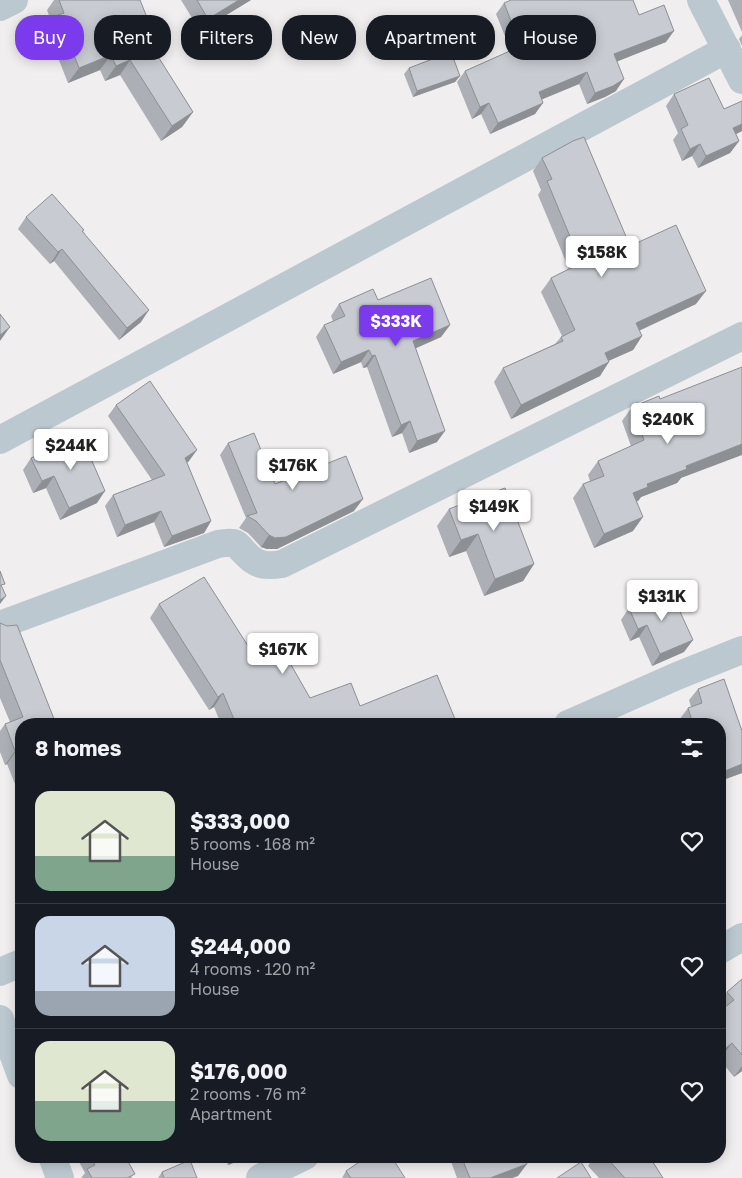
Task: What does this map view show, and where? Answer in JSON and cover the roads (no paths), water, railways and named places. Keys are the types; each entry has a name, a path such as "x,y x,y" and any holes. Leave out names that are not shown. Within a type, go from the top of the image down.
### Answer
{"street":[{"path":"0,7 14,0"},
{"path":"701,0 742,80"},
{"path":"0,440 727,49"},
{"path":"0,625 218,544 233,542 250,558 260,564 270,566 282,564 742,336"},
{"path":"582,718 742,650"},
{"path":"726,946 742,936"},
{"path":"0,972 15,966"},
{"path":"0,1019 15,1059"},
{"path":"55,1163 60,1178"},
{"path":"260,1178 291,1163"}]}
